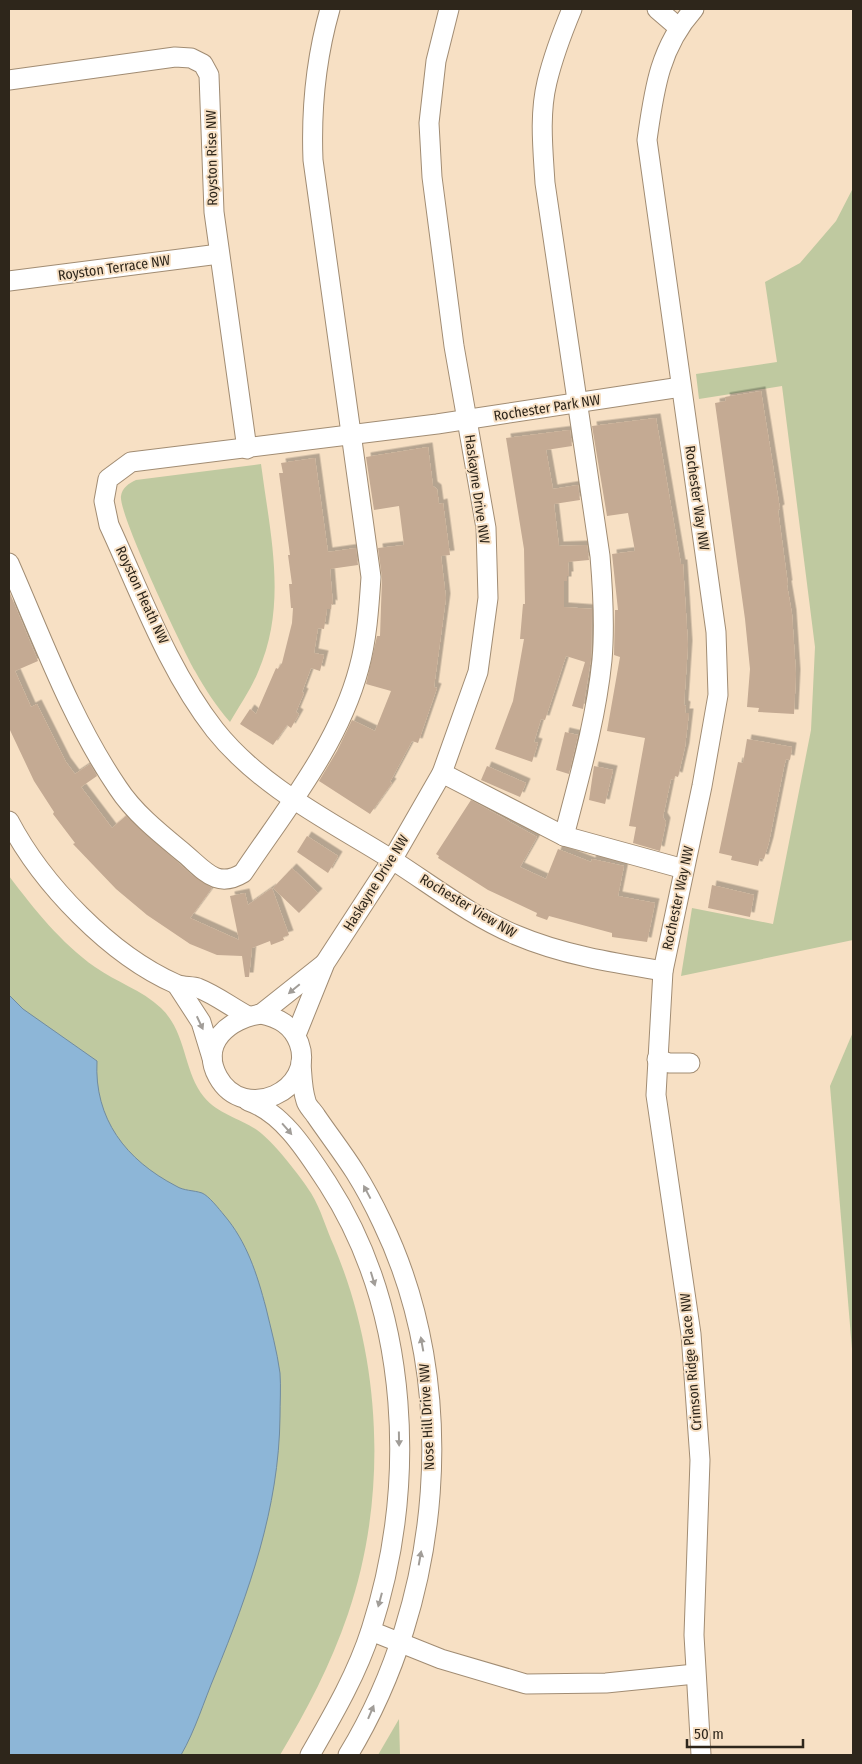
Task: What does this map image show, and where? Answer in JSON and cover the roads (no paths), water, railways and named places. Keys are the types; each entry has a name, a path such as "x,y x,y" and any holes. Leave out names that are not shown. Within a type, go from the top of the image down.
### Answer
{"street":[{"path":"9,563 74,712 118,789 152,826 202,869 221,880 233,879 243,873 317,762 340,718 359,668 368,617 371,577 313,160 312,124 320,49 330,9"},
{"name":"Haskayne Drive NW","path":"296,1036 325,963 392,860 442,772 478,672 488,598 486,528 454,346 430,150 429,123 436,61 449,9"},
{"path":"564,836 594,719 602,660 604,606 600,556 545,183 542,129 546,84 561,35 572,9"},
{"path":"657,9 678,27"},
{"name":"Rochester Way NW","path":"663,971 702,786 718,695 716,632 647,140 656,80 678,27 694,9"},
{"name":"Royston Rise NW","path":"9,80 175,57 190,58 203,64 209,75 212,98 211,173 219,254 247,449"},
{"name":"Royston Terrace NW","path":"9,281 219,254"},
{"name":"Rochester Park NW","path":"352,435 467,420 681,387"},
{"name":"Royston Heath NW","path":"352,435 131,462 108,479 104,501 109,525 179,676 215,730 247,764 293,799 392,860"},
{"path":"442,772 564,836 684,869"},
{"path":"9,821 44,874 75,910 110,942 144,966 177,985 196,988 255,1015 275,1017 287,1024 296,1036 301,1049 301,1063 296,1076 287,1088 276,1095 248,1101 224,1086 216,1074 200,1022 177,985"},
{"name":"Rochester View NW","path":"392,860 481,916 516,935 567,953 663,971"},
{"name":"Haskayne Drive NW","path":"255,1015 325,963"},
{"name":"Crimson Ridge Place NW","path":"663,971 656,1095 691,1334 700,1460 695,1589 695,1674 701,1755"},
{"path":"214,1065 214,1049 221,1033 227,1027 255,1015"},
{"path":"657,1059 669,1063 690,1063"},
{"name":"Nose Hill Drive NW","path":"301,1063 306,1102 356,1172 398,1258 422,1341 428,1388 430,1482 427,1521 417,1578 400,1642 363,1730 348,1755"},
{"name":"Nose Hill Drive NW","path":"248,1101 262,1107 284,1126 336,1197 364,1255 385,1323 392,1359 398,1413 397,1502 389,1562 371,1631 342,1701 310,1755"},
{"path":"371,1631 441,1659 526,1684 597,1684 695,1674"}],"water":[{"path":"9,995 23,1009 97,1061 97,1082 107,1119 128,1150 158,1176 182,1189 205,1195 232,1225 245,1247 255,1271 274,1340 280,1373 280,1417 278,1451 268,1517 260,1549 239,1612 195,1726 181,1755 9,1755"}]}
